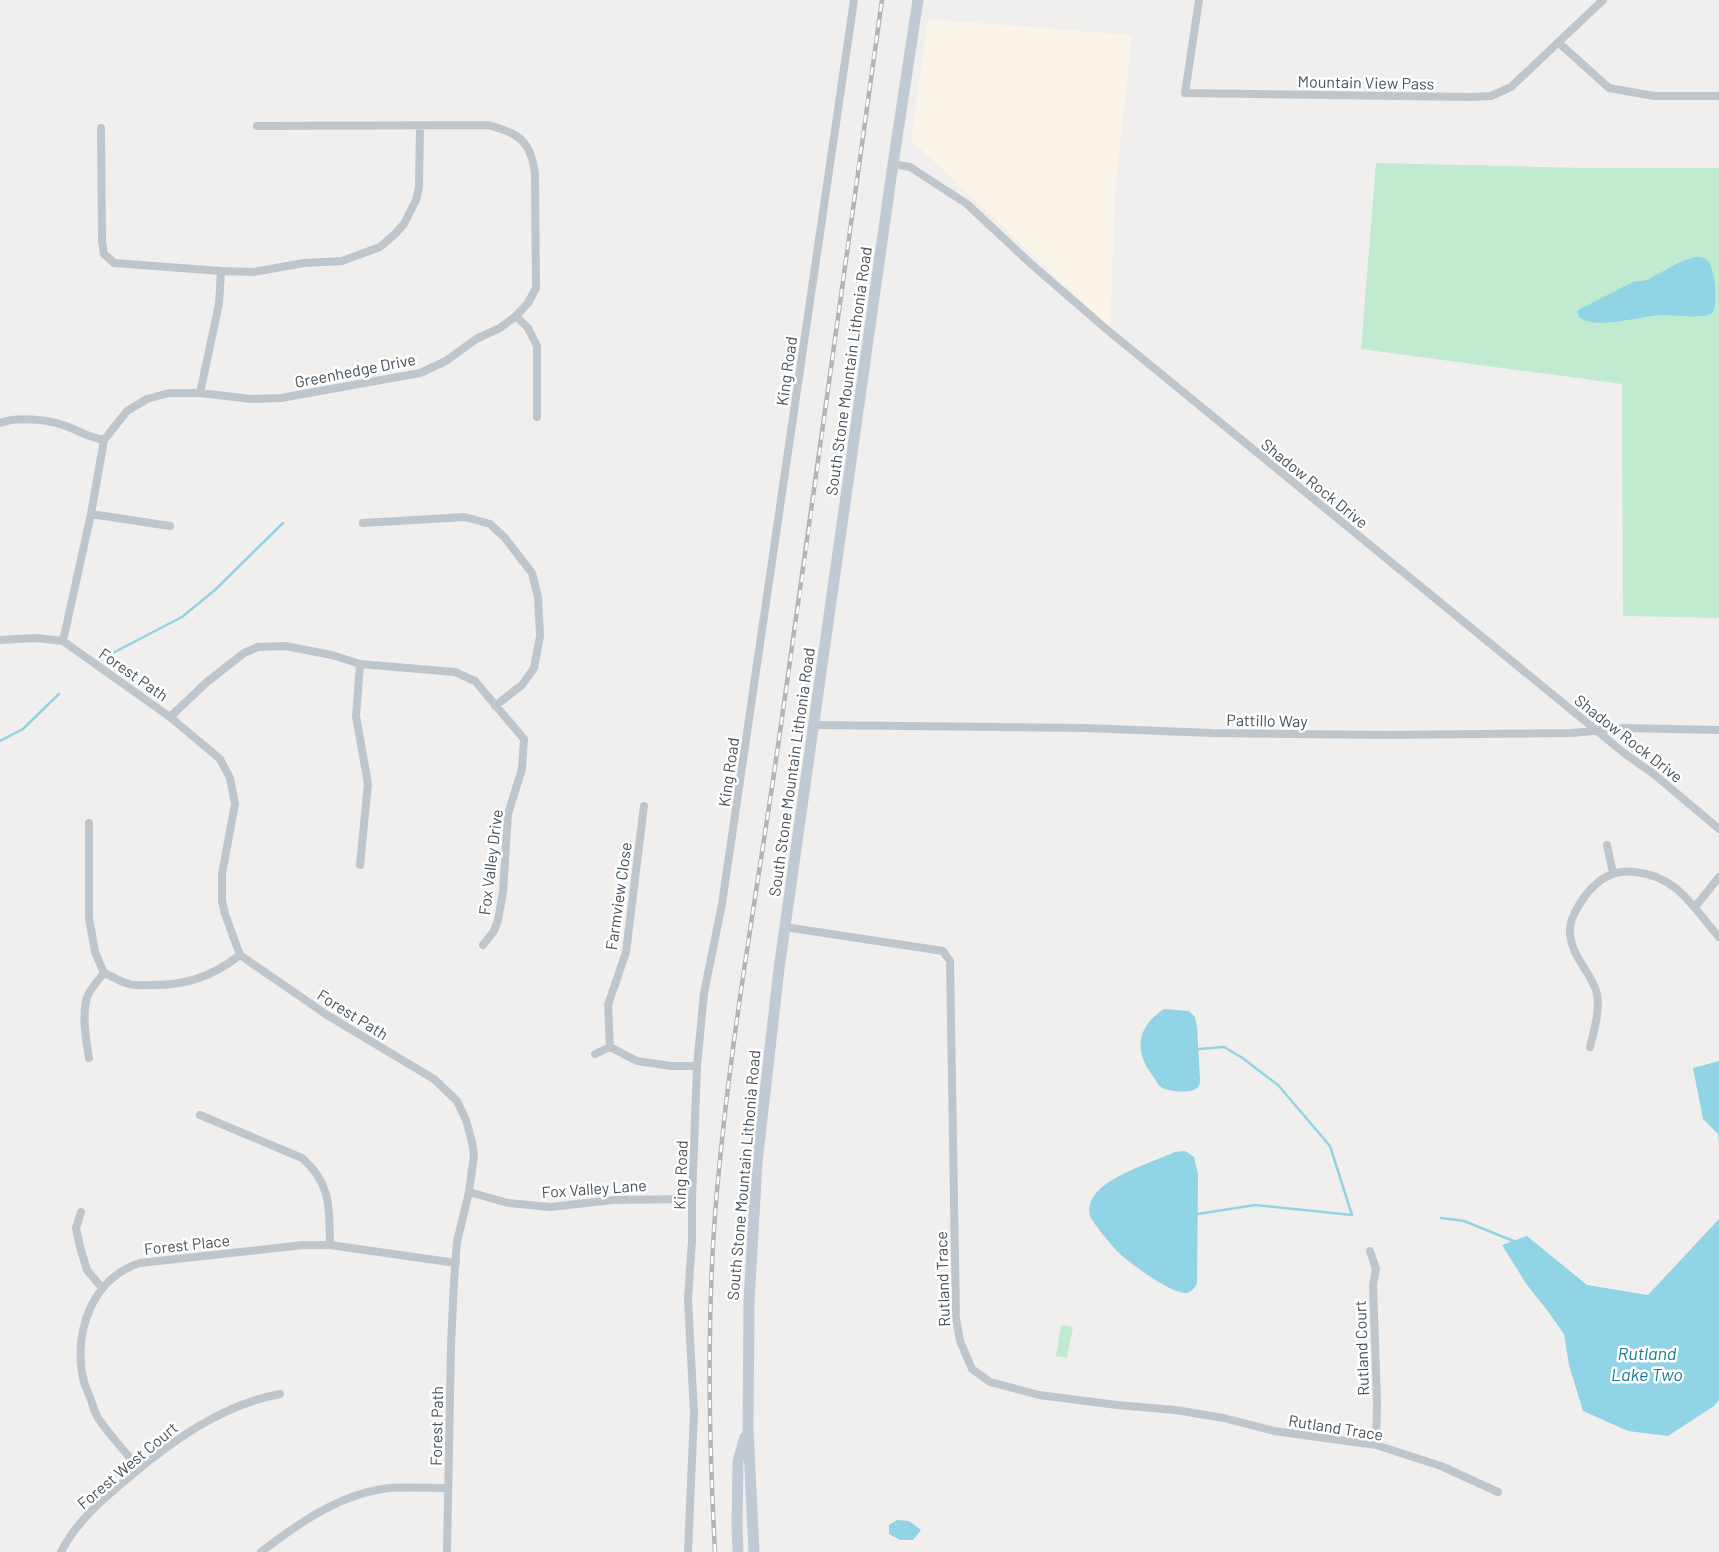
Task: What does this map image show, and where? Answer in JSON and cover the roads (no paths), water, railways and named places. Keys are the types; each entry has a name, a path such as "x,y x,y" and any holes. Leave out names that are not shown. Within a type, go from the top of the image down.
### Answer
{"main road":[{"name":"South Stone Mountain Lithonia Road","path":"754,1552 748,1428 749,1302 757,1163 765,1086 785,927 918,0"},
{"path":"738,1552 738,1461 748,1428"}],"street":[{"name":"King Road","path":"688,1552 694,1413 688,1299 692,1240 697,1066 704,993 722,904 854,0"},
{"name":"Mountain View Pass","path":"1199,0 1186,93 1491,96 1511,87 1603,0"},
{"path":"1559,43 1609,88 1654,96 1719,96"},
{"name":"Greenhedge Drive","path":"63,641 91,514 104,440 128,411 147,399 169,393 281,398 420,373 446,362 476,339 500,328 516,316 528,303 536,288 535,174 533,161 528,149 520,138 509,131 488,126 257,126"},
{"path":"101,128 104,254 114,263 253,272 304,263 342,261 380,247 395,234 404,224 416,200 419,187 420,126"},
{"name":"Shadow Rock Drive","path":"893,164 910,167 968,204 1030,263 1105,328 1624,754 1655,775 1719,829"},
{"path":"200,393 219,304 221,271"},
{"path":"516,316 528,328 537,346 537,417"},
{"path":"0,423 8,420 31,419 62,424 89,437 104,440"},
{"path":"91,514 170,526"},
{"path":"363,523 465,516 490,524 505,538 532,572 538,597 540,636 534,668 522,685 495,706"},
{"name":"Forest Path","path":"0,640 36,638 63,641 170,716 220,759 230,778 235,804 221,888 225,914 240,955 326,1016 434,1079 457,1101 466,1120 474,1155 469,1192 457,1242 451,1345 447,1552"},
{"name":"Fox Valley Drive","path":"170,716 214,676 244,653 258,648 285,646 332,655 360,664 455,672 475,681 524,739 522,769 508,814 503,892 498,920 494,931 483,945"},
{"path":"360,664 356,716 368,784 360,865"},
{"name":"Pattillo Way","path":"815,725 1085,728 1211,733 1386,735 1597,731 1623,728 1719,730"},
{"name":"Farmview Close","path":"610,1047 608,1005 626,952 644,806"},
{"path":"89,823 89,918 95,952 104,973 129,984 155,985 178,983 201,978 223,968 240,955"},
{"path":"1607,845 1613,873"},
{"path":"1590,1047 1598,1005 1597,994 1593,982 1576,954 1570,927 1580,902 1599,880 1613,873 1627,871 1648,873 1668,881 1695,907 1719,937"},
{"path":"1695,907 1719,877"},
{"name":"Rutland Trace","path":"785,927 943,951 950,961 956,1318 960,1341 972,1369 990,1382 1039,1395 1175,1410 1224,1418 1274,1431 1376,1445 1441,1466 1498,1492"},
{"path":"89,1058 85,1010 87,997 104,973"},
{"path":"594,1054 610,1047 637,1061 671,1066 697,1066"},
{"path":"200,1115 302,1158 312,1167 326,1190 330,1245"},
{"name":"Fox Valley Lane","path":"469,1192 508,1203 550,1208 613,1200 692,1198"},
{"path":"81,1212 76,1228 80,1247 87,1270 102,1288"},
{"name":"Forest Place","path":"139,1469 98,1417 84,1382 81,1356 83,1329 91,1304 102,1288 127,1267 140,1263 303,1245 330,1245 456,1262"},
{"name":"Rutland Court","path":"1370,1251 1376,1269 1373,1284 1377,1401 1376,1445"},
{"name":"Forest West Court","path":"61,1552 74,1530 109,1494 186,1433 246,1403 280,1394"},
{"path":"261,1552 323,1510 347,1499 372,1491 391,1488 448,1488"}],"water":[{"path":"1694,257 1702,257 1707,260 1713,272 1716,296 1712,313 1702,316 1659,315 1606,323 1586,321 1579,317 1578,311 1580,309 1633,282 1647,280 1678,263"},
{"path":"1164,1009 1189,1011 1195,1017 1200,1079 1198,1087 1191,1091 1180,1092 1161,1087 1142,1056 1141,1039 1144,1030 1148,1023"},
{"path":"1719,1061 1719,1145 1718,1134 1703,1119 1693,1068"},
{"path":"1184,1151 1194,1157 1198,1174 1197,1283 1187,1293 1162,1284 1121,1255 1096,1225 1089,1211 1093,1197 1109,1182 1142,1165 1175,1152"},
{"name":"Rutland Lake Two","path":"1719,1219 1719,1400 1714,1406 1668,1436 1628,1431 1583,1411 1569,1365 1564,1334 1527,1285 1502,1245 1527,1236 1587,1285 1648,1295"},
{"path":"897,1520 909,1521 921,1530 913,1540 900,1540 889,1534 889,1525"}],"waterway":[{"path":"107,656 182,617 215,590 283,523"},
{"path":"0,741 23,729 59,694"},
{"path":"1198,1214 1255,1205 1352,1215 1330,1146 1278,1085 1241,1057 1224,1047 1199,1049"},
{"path":"1441,1218 1464,1221 1516,1242"}],"railway":[{"path":"715,1552 711,1454 710,1307 715,1209 726,1106 882,0"}]}
